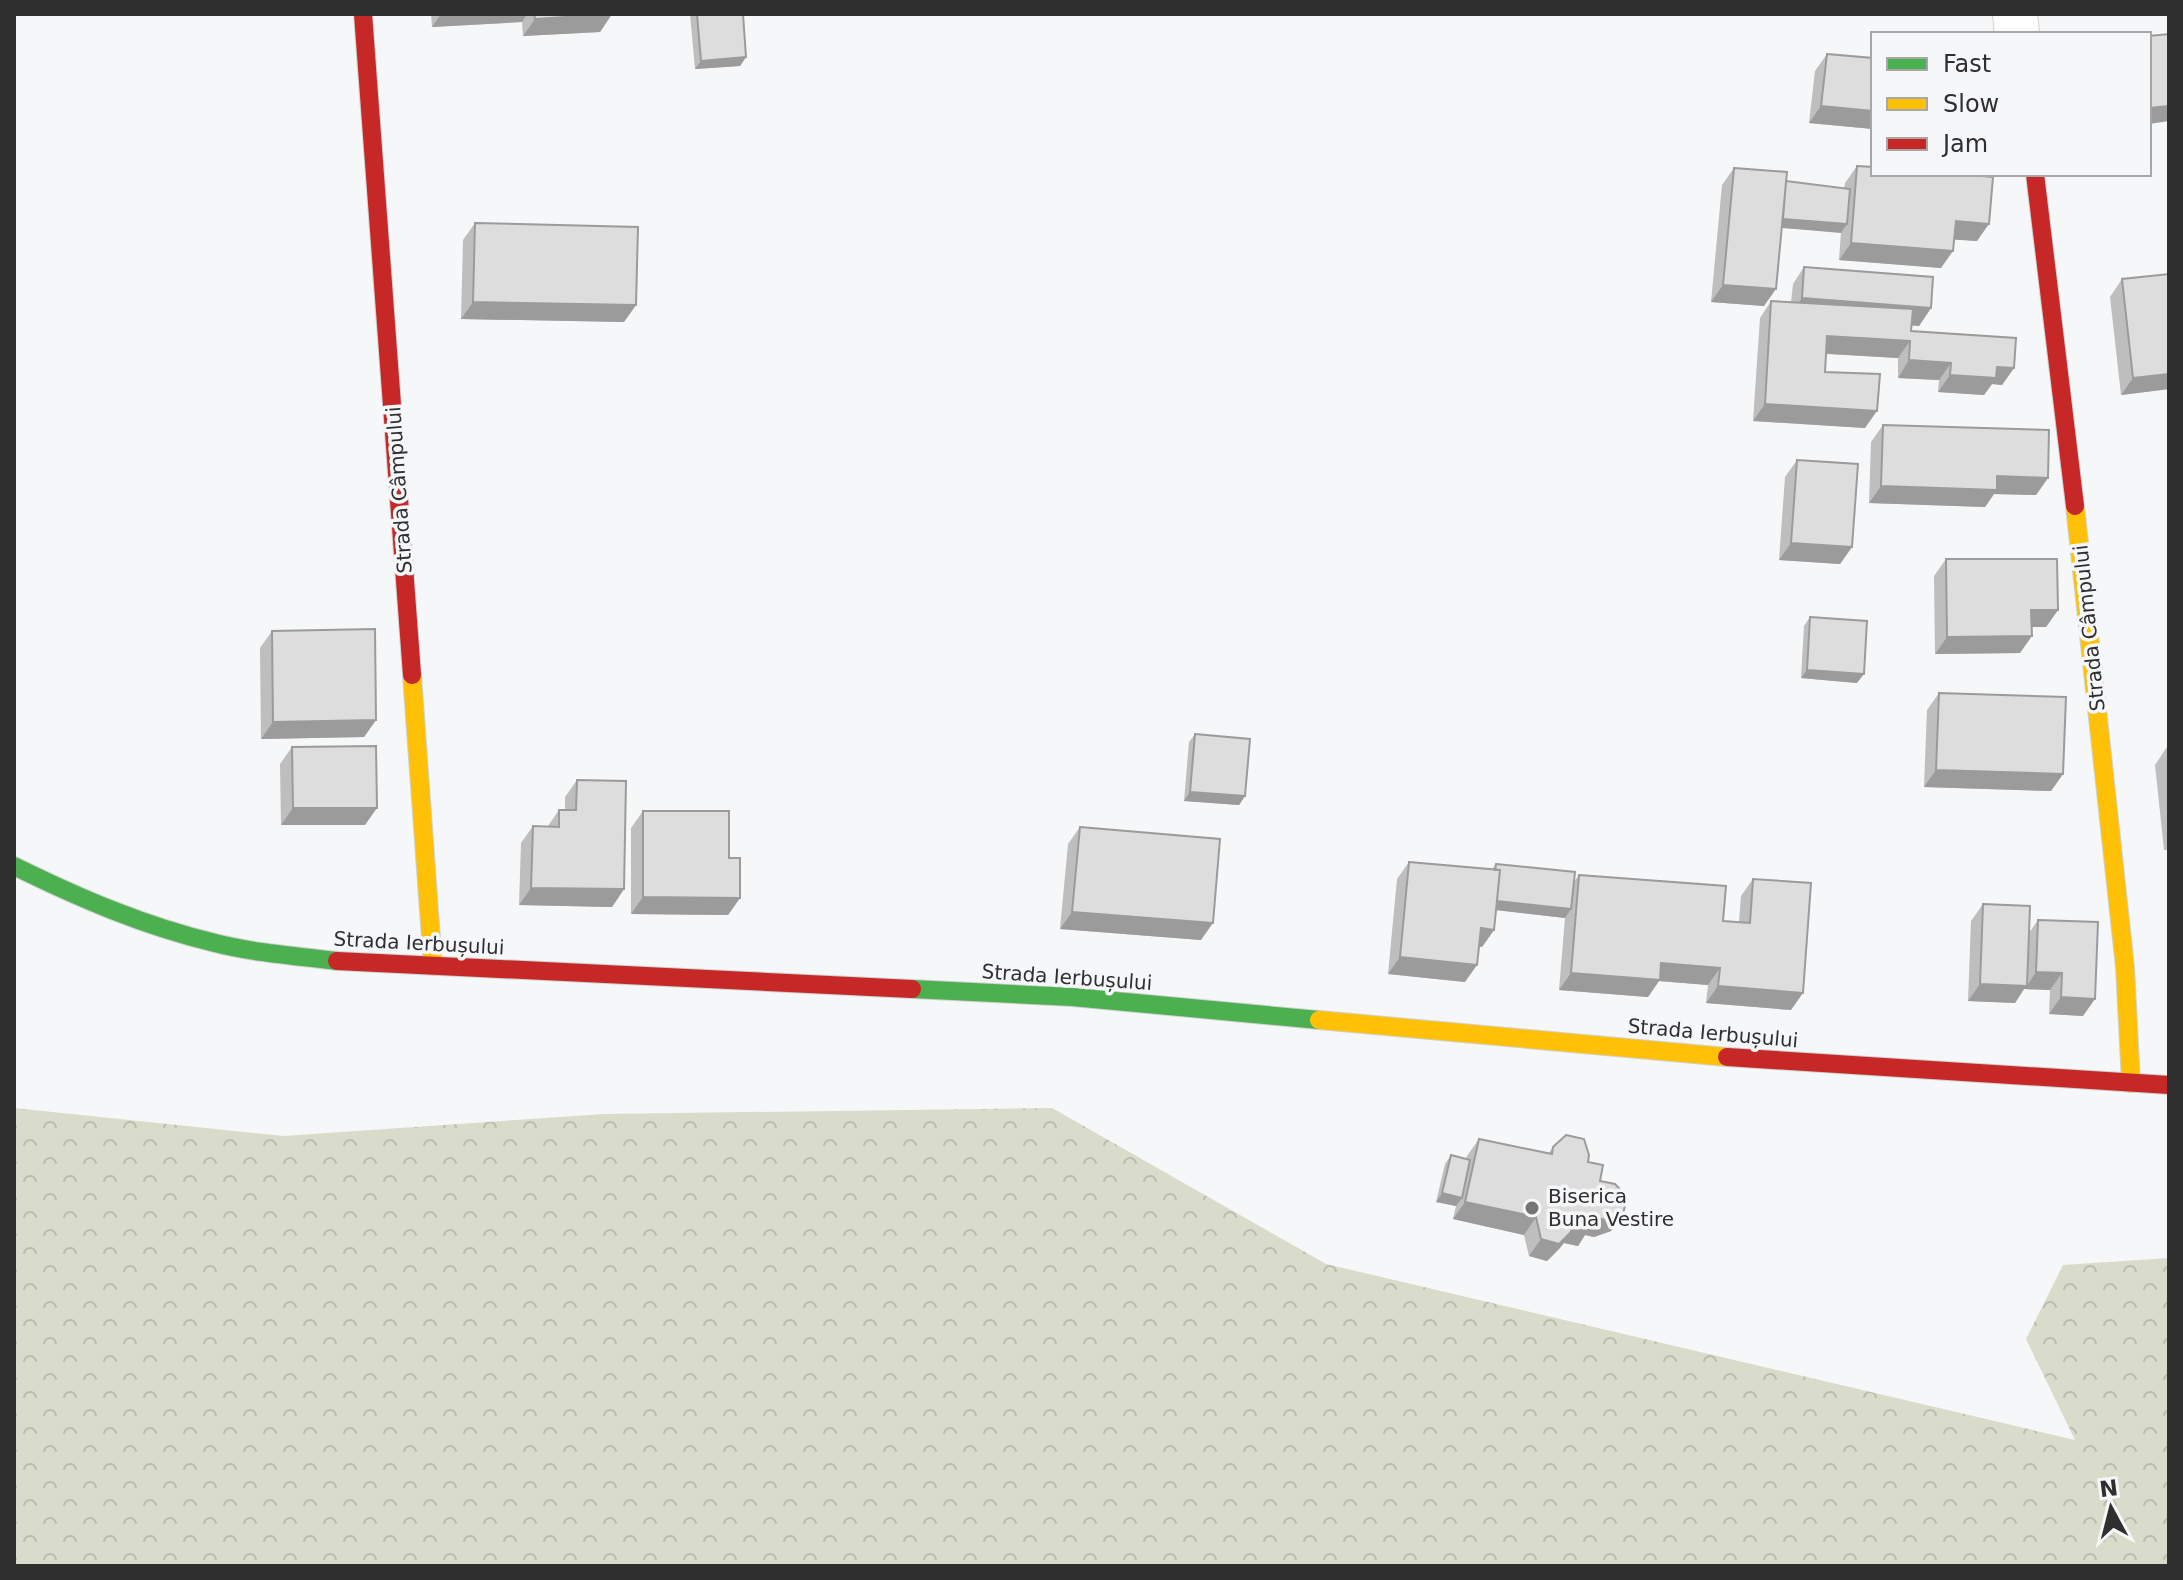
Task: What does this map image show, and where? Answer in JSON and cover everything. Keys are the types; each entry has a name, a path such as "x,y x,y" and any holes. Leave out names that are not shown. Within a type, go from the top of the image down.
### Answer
{"main road":[{"name":"Strada Câmpului","path":"363,14 433,966"},
{"name":"Strada Câmpului","path":"2035,176 2068,438 2124,951 2131,1083"},
{"name":"Strada Ierbușului","path":"14,866 84,901 217,944 341,962 1072,997 1724,1057 2169,1085"}],"green space":[{"path":"14,1108 283,1136 604,1114 1052,1108 1326,1264 2075,1440 2026,1339 2063,1265 2169,1258 2169,1566 14,1566"}],"building":[{"path":"534,14 612,14 535,19"},
{"path":"697,14 743,14 746,57 701,61"},
{"path":"2169,34 2169,106 2151,108 2151,36"},
{"path":"1827,54 1871,58 1871,111 1821,106"},
{"path":"1857,166 1871,167 1871,176 1993,177 1989,224 1956,221 1953,251 1851,243"},
{"path":"1734,168 1787,172 1776,289 1723,285"},
{"path":"1786,181 1850,189 1847,224 1783,219"},
{"path":"475,223 638,227 636,305 473,302"},
{"path":"1804,267 1933,277 1931,308 1802,298"},
{"path":"2169,274 2169,374 2133,378 2122,279"},
{"path":"1771,301 1913,309 1911,331 2016,338 2014,368 1997,367 1996,378 1950,375 1951,363 1909,360 1910,341 1827,336 1825,372 1880,374 1877,411 1765,404"},
{"path":"1883,425 2049,430 2048,478 1997,476 1997,490 1881,486"},
{"path":"1797,460 1858,464 1852,547 1791,543"},
{"path":"1946,559 2057,559 2058,610 2031,610 2032,636 1947,637"},
{"path":"1810,617 1867,621 1864,674 1807,670"},
{"path":"375,629 376,720 273,722 272,631"},
{"path":"1939,693 2066,697 2063,774 1936,770"},
{"path":"1195,734 1250,739 1245,796 1190,792"},
{"path":"376,746 377,808 293,808 292,747"},
{"path":"577,780 626,781 624,889 531,888 533,826 559,827 559,810 576,810"},
{"path":"643,811 729,811 729,858 740,858 740,898 643,897"},
{"path":"1080,827 1220,839 1213,923 1072,912"},
{"path":"1409,862 1500,870 1494,930 1481,928 1477,965 1400,957"},
{"path":"1496,864 1575,872 1571,909 1497,901 1500,870 1495,870"},
{"path":"1579,875 1726,886 1723,921 1750,923 1753,879 1811,883 1803,993 1718,986 1720,968 1661,963 1660,980 1571,973"},
{"path":"1983,904 2030,906 2027,986 1980,984"},
{"path":"2038,920 2098,922 2095,999 2061,997 2062,973 2036,972"},
{"name":"Biserica Buna Vestire","path":"1566,1135 1584,1139 1588,1162 1603,1165 1600,1181 1615,1184 1627,1197 1623,1214 1606,1220 1593,1217 1590,1228 1572,1225 1571,1232 1559,1244 1541,1239 1536,1217 1465,1202 1479,1139 1552,1154 1553,1147"},
{"path":"1451,1155 1470,1160 1462,1198 1442,1193"}],"traffic: fast":[{"path":"14,866 112,910 189,936 245,949 337,961"},
{"path":"912,989 1072,997 1319,1020"}],"traffic: slow":[{"path":"2075,506 2125,967 2131,1083"},
{"path":"412,675 433,966"},
{"path":"1319,1020 1727,1057"}],"traffic: jam":[{"path":"363,14 412,675"},
{"path":"2035,176 2075,506"},
{"path":"337,961 912,989"},
{"path":"1727,1057 2169,1085"}],"place":[{"name":"Biserica Buna Vestire","path":"1532,1208"}]}
